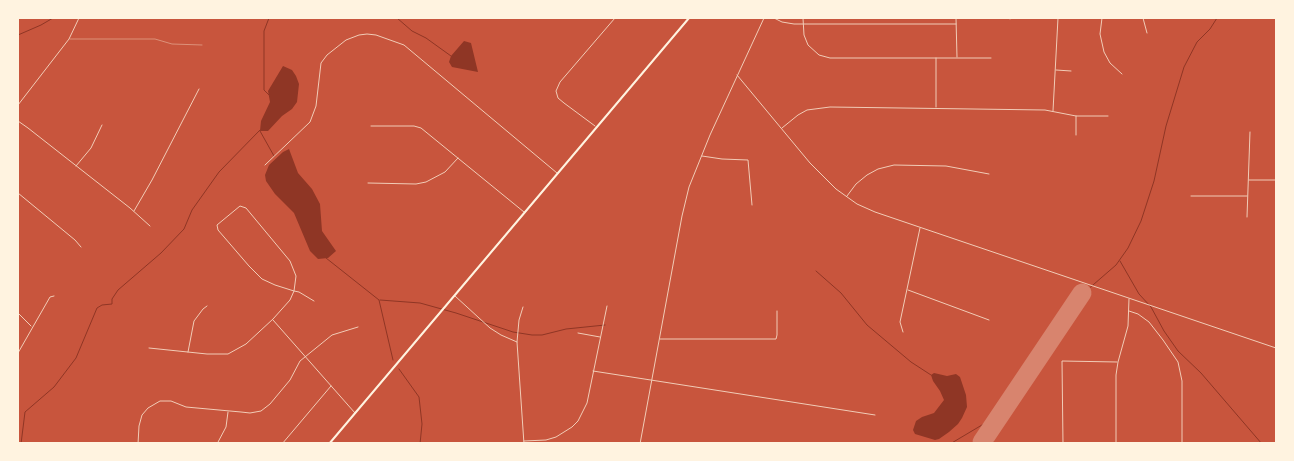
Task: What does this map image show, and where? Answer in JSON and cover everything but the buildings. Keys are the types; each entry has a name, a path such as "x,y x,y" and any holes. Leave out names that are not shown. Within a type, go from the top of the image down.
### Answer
{"highway":[{"path":"331,443 689,18"}],"street":[{"path":"18,105 68,39 79,18"},
{"path":"596,127 558,98 556,91 560,82 616,18"},
{"path":"640,444 689,187 737,75 764,18"},
{"path":"774,18 789,24 956,24"},
{"path":"804,18 804,35 808,45 819,55 830,58 991,58"},
{"path":"956,18 957,58"},
{"path":"1053,111 1058,18"},
{"path":"1102,18 1100,34 1104,52 1110,63 1122,74"},
{"path":"1143,18 1148,33"},
{"path":"265,165 310,122 316,106 322,63 327,55 346,40 367,34 391,40 410,49 558,174"},
{"path":"936,58 936,108"},
{"path":"1055,70 1071,71"},
{"path":"737,75 810,163 836,189 857,204 875,212 1276,348"},
{"path":"134,211 199,89"},
{"path":"782,129 798,114 816,108 936,108 1053,111 1076,116 1108,116"},
{"path":"1076,116 1076,135"},
{"path":"18,122 134,211 150,226"},
{"path":"76,166 91,148 102,125"},
{"path":"371,126 414,126 421,128 525,212"},
{"path":"1247,217 1250,132"},
{"path":"702,155 722,159 748,160 752,205"},
{"path":"368,183 416,184 426,182 445,172 458,158"},
{"path":"847,196 856,184 867,175 878,169 894,166 946,166 989,174"},
{"path":"1249,180 1276,180"},
{"path":"18,193 70,235 81,248"},
{"path":"1191,196 1248,196"},
{"path":"149,348 207,354 228,354 246,344 290,300 294,291 296,276 290,261 246,208 240,206 218,225 218,230 222,236 262,279 275,285 294,291 299,292 314,301"},
{"path":"903,332 900,322 920,227"},
{"path":"907,290 989,320"},
{"path":"18,353 50,297 54,296"},
{"path":"454,296 490,328 500,335 517,342"},
{"path":"1116,444 1118,362 1128,326 1129,299"},
{"path":"188,352 194,321 207,306"},
{"path":"523,307 519,320 517,342 524,442 556,437 575,425 587,403 607,306"},
{"path":"660,339 776,339 777,311"},
{"path":"1130,311 1141,316 1153,327 1178,362 1182,381 1182,444"},
{"path":"18,313 32,326"},
{"path":"273,319 355,413"},
{"path":"138,444 141,417 148,408 156,403 168,401 186,406 250,413 264,409 290,380 298,364 306,357 332,335 358,327"},
{"path":"578,333 600,337"},
{"path":"1063,444 1062,362 1118,362"},
{"path":"593,371 874,415"},
{"path":"282,444 331,386"},
{"path":"217,444 225,431 228,411"}],"lane":[{"path":"68,39 154,39 172,44 202,45"}],"shaded area":[{"path":"464,41 471,43 478,72 452,67 449,62 451,56"},
{"path":"283,66 292,70 296,76 299,84 297,102 268,131 260,131 261,121 270,102 268,91"},
{"path":"289,149 298,173 312,189 320,204 322,231 336,251 328,258 318,259 310,251 294,213 275,194 266,181 265,175 269,165"},
{"path":"934,373 947,376 956,374 960,377 966,395 967,407 958,424 935,440 915,434 913,430 916,421 934,413 944,400 933,381 931,375"}],"waterway":[{"path":"18,35 53,18"},
{"path":"269,18 264,31 264,90 270,96"},
{"path":"397,18 412,31 426,38 451,56"},
{"path":"950,444 987,422 1006,407 1031,376 1044,356 1071,304 1116,265 1128,248 1141,221 1154,181 1166,126 1184,67 1197,42 1210,29 1217,18"},
{"path":"21,444 25,412 54,387 76,358 97,308 102,305 112,304 112,299 118,290 161,253 184,229 192,210 219,172 260,130"},
{"path":"260,131 274,156"},
{"path":"326,258 379,300 393,360"},
{"path":"1120,261 1139,294 1151,307 1178,351 1201,373 1262,444"},
{"path":"816,271 841,293 867,325 911,362 931,375"},
{"path":"380,300 420,303 513,332 532,335 605,325"},
{"path":"399,369 419,397 422,424 420,444"},
{"path":"993,444 995,417"}],"runway":[{"path":"982,442 1082,293"}]}
